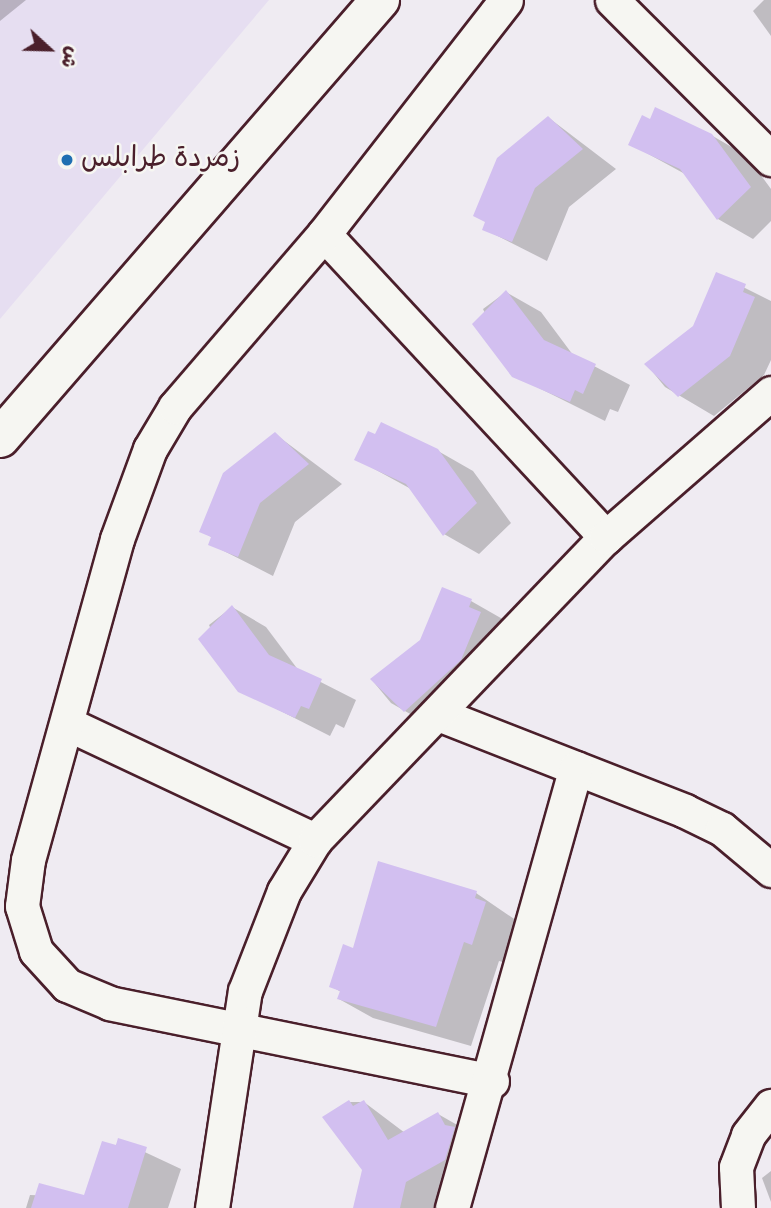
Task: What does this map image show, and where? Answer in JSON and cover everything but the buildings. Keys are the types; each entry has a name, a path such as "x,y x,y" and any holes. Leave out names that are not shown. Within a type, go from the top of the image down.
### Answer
{"main road":[{"path":"0,438 380,0"}],"street":[{"path":"492,1081 239,1027 110,1003 67,985 36,951 22,906 28,860 68,724 130,493 150,449 174,407 324,234 506,0"},
{"path":"612,0 771,159"},
{"path":"324,234 606,537"},
{"path":"212,1208 239,1027 262,939 315,840 606,537 771,393"},
{"path":"438,713 722,829 771,870"},
{"path":"68,724 315,840"},
{"path":"452,1208 492,1081 576,768"},
{"path":"738,1208 736,1167 748,1135 771,1106"}],"shaded area":[{"name":"زمردة طرابلس","path":"0,0 269,0 0,319"}],"place":[{"name":"زمردة طرابلس","path":"67,160"}]}
